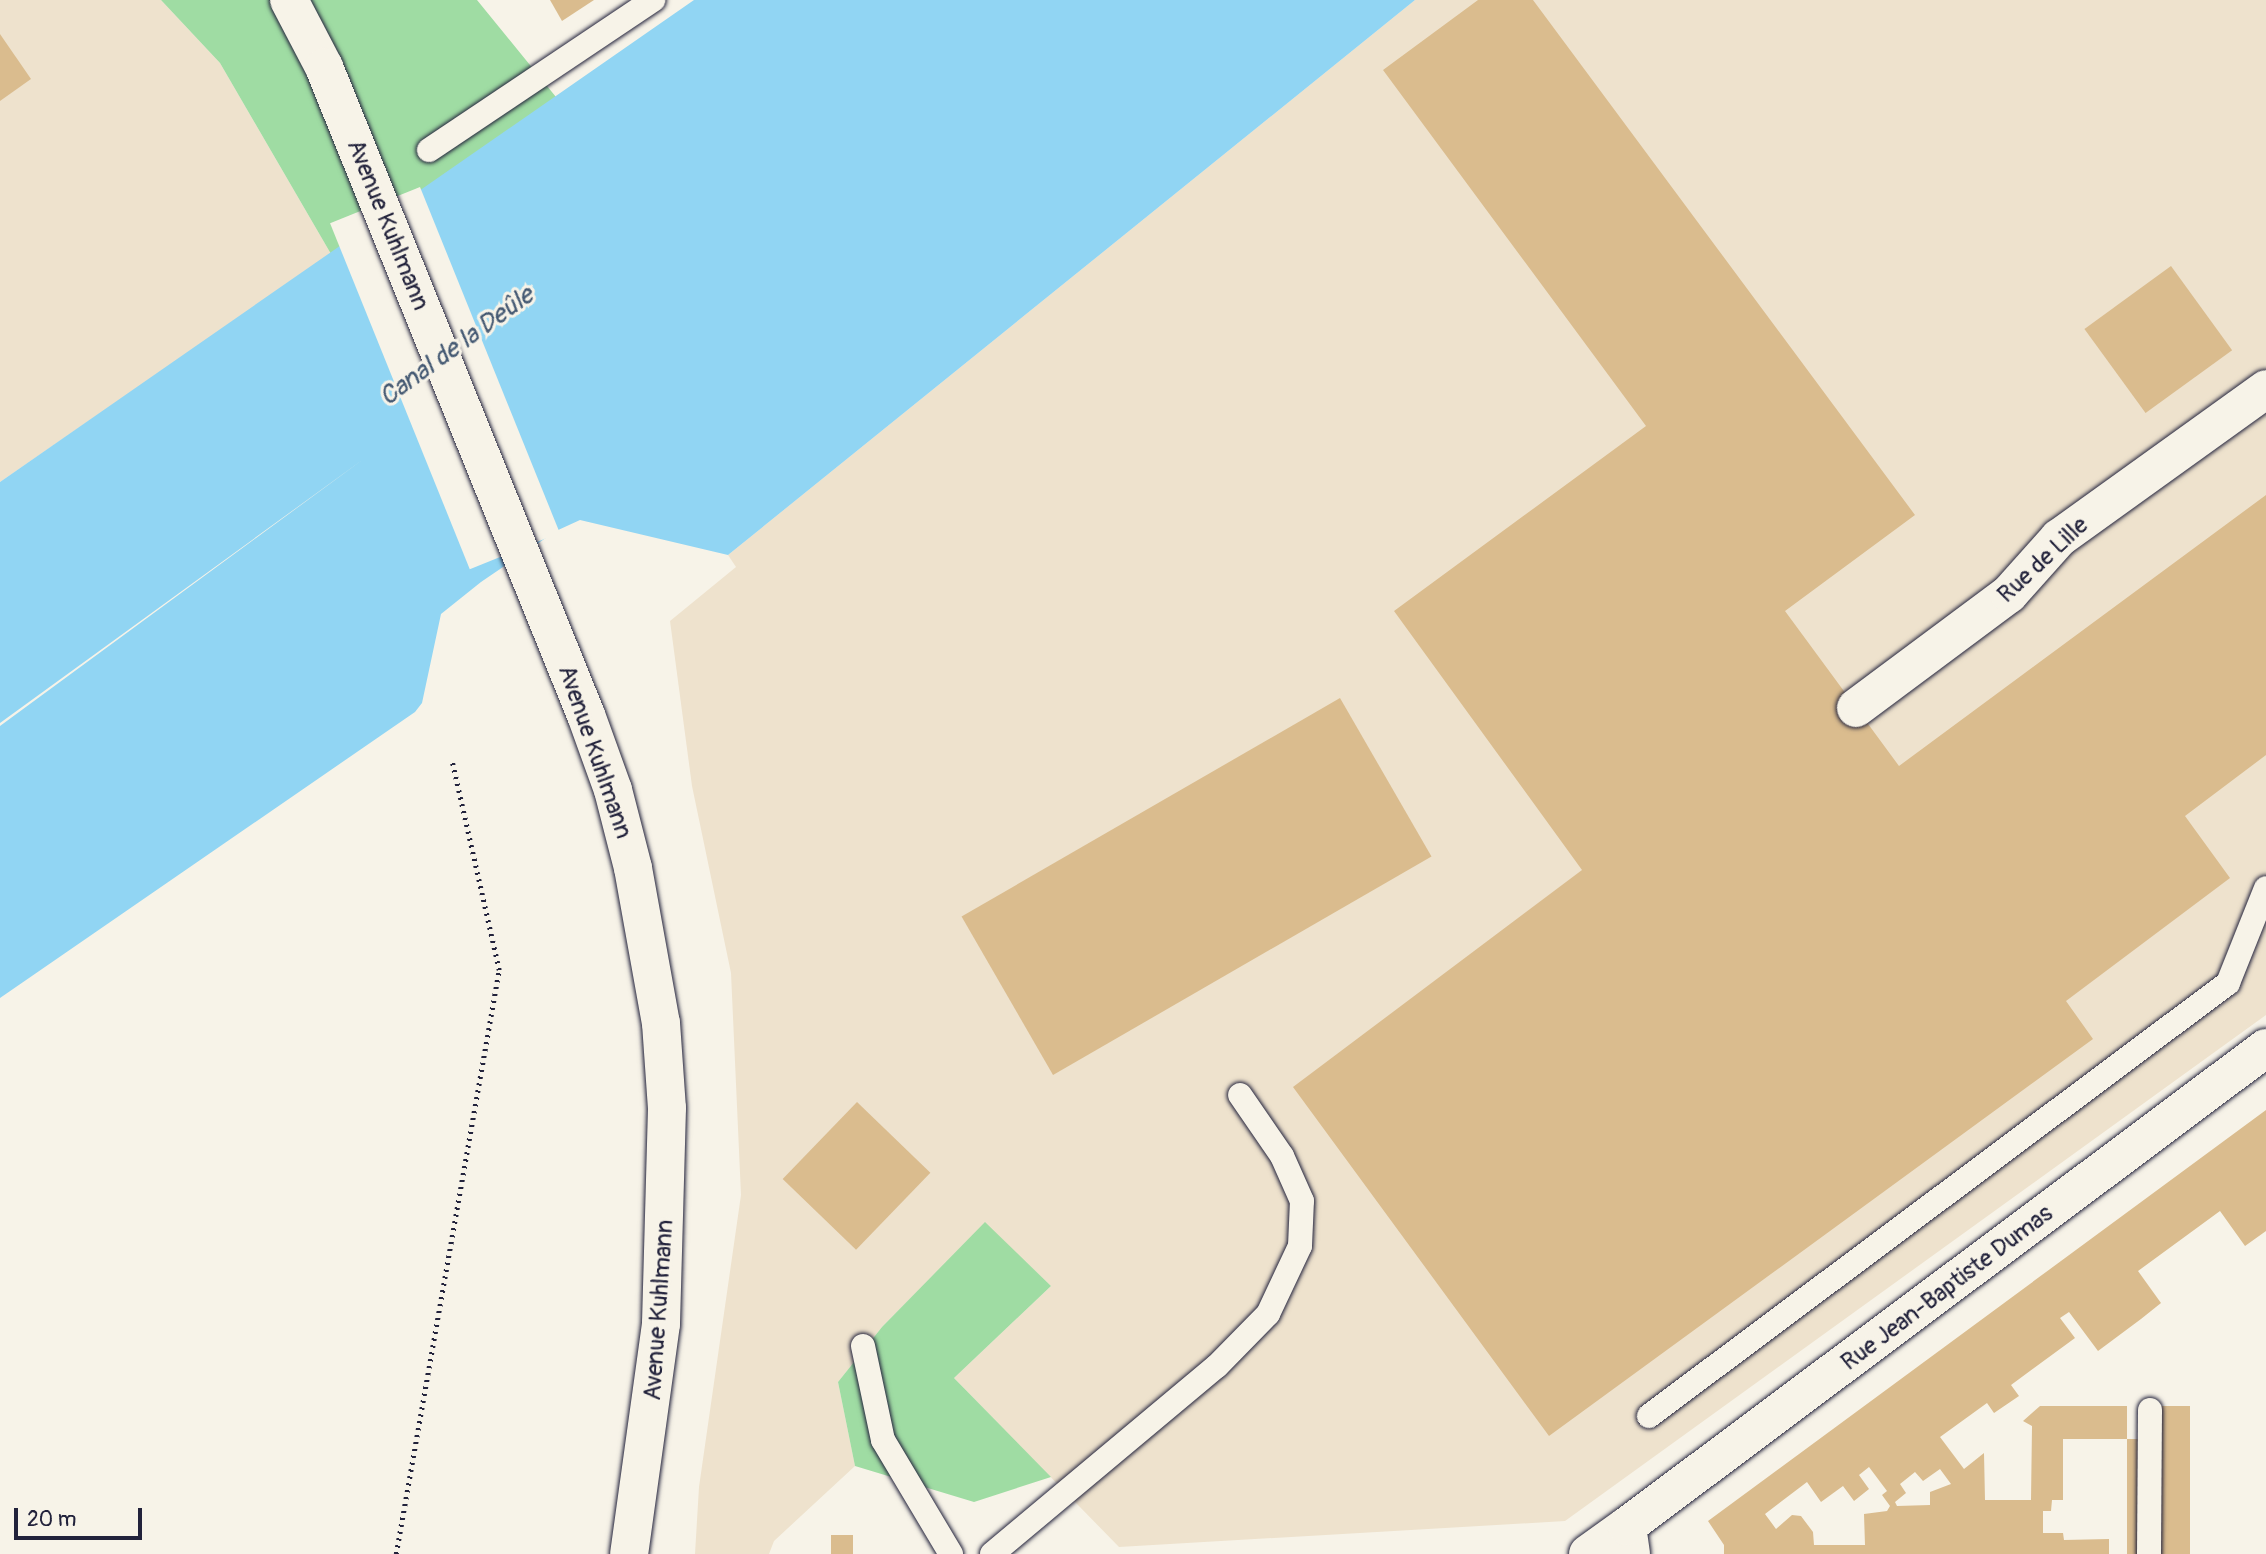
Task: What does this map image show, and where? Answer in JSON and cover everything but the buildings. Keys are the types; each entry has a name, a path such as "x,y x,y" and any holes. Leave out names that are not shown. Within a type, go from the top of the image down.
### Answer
{"street":[{"name":"Avenue Kuhlmann","path":"296,11 329,80 613,790 649,942 667,1108 660,1337 629,1554"},
{"name":"Rue de Lille","path":"1856,708 2009,594 2059,538 2266,389"},
{"name":"Rue Jean-Baptiste Dumas","path":"1588,1554 1629,1540 2266,1048"}],"lane":[{"path":"429,150 653,0"},
{"path":"1649,1416 2228,982 2266,888"},
{"path":"992,1554 1217,1366 1268,1314 1300,1246 1302,1201 1282,1156 1240,1095"},
{"path":"863,1346 883,1440 951,1554"},
{"path":"2149,1554 2150,1410"}],"path":[{"path":"396,1554 499,970 452,761"}],"shaded area":[{"path":"0,0 161,0 220,63 331,254 0,482"},
{"path":"1415,0 2266,0 2266,1015 1565,1521 1119,1547 954,1378 1051,1286 985,1223 882,1327 838,1382 855,1466 774,1541 769,1554 695,1554 699,1487 741,1195 731,973 692,786 670,621 736,567 728,555"}],"green space":[{"path":"161,0 477,0 556,97 331,254 220,63"},
{"path":"985,1222 1051,1286 954,1378 1051,1477 974,1502 855,1466 838,1382 882,1327"}],"water":[{"name":"Canal de la Deûle","path":"694,0 1415,0 728,555 580,520 556,531 481,582 441,614 422,703 415,712 0,998 0,726 365,458 0,723 0,482"}],"pier":[{"path":"420,187 560,533 470,569 330,223"}]}
